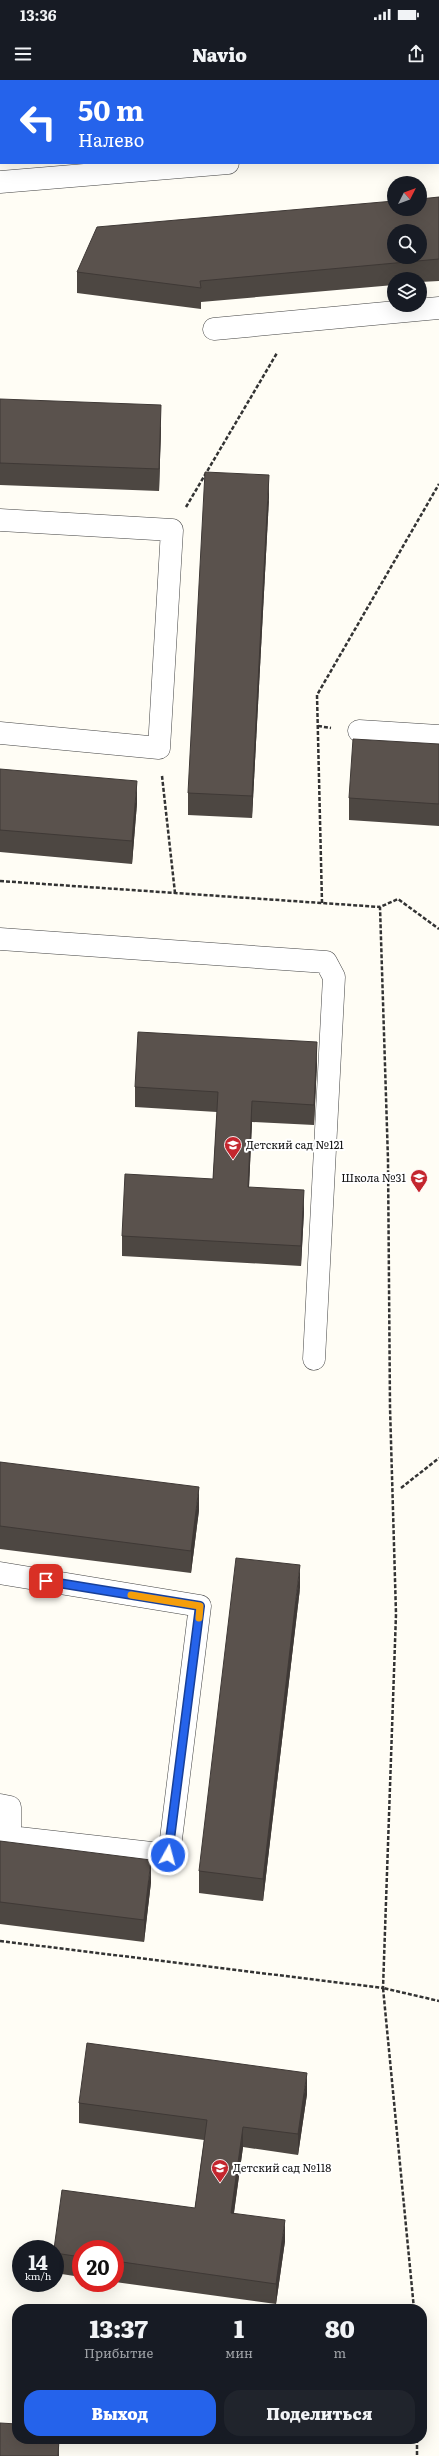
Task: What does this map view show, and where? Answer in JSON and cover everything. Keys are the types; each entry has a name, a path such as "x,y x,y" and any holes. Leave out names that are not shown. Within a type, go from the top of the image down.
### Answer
{"street":[{"path":"0,182 216,164"},
{"path":"214,329 439,308"},
{"path":"0,520 172,530 159,748 0,733"},
{"path":"358,731 439,736"},
{"path":"0,939 326,962 334,977 314,1359"},
{"path":"0,1573 200,1606 168,1855 10,1837 10,1807 0,1805"}],"path":[{"path":"172,530 295,321"},
{"path":"322,903 317,696 439,484"},
{"path":"159,748 175,893"},
{"path":"0,881 380,907 398,899 439,929"},
{"path":"380,907 388,1160 390,1407 396,1614 383,1988 414,2304"},
{"path":"401,1488 439,1458"},
{"path":"0,1941 383,1988 439,2001"},
{"path":"417,2444 417,2456"}],"building":[{"path":"439,197 439,259 427,260 427,224 387,224 387,264 200,281 201,288 77,272 97,227 387,202 387,216 427,216 427,198"},
{"path":"0,399 161,405 159,469 0,463"},
{"path":"205,472 269,475 252,796 188,793"},
{"path":"353,739 439,744 439,804 349,798"},
{"path":"0,769 137,781 132,841 0,830"},
{"name":"Детский сад №121","path":"138,1032 317,1042 314,1105 252,1101 248,1187 304,1190 301,1246 122,1236 125,1174 213,1179 218,1092 135,1087"},
{"path":"0,1462 199,1487 191,1551 0,1526"},
{"path":"236,1558 300,1565 263,1879 199,1871"},
{"path":"0,1841 151,1860 144,1920 0,1902"},
{"name":"Детский сад №118","path":"87,2043 307,2073 298,2134 243,2127 231,2213 285,2220 276,2284 124,2262 124,2240 72,2240 72,2256 64,2254 64,2240 55,2240 62,2190 195,2208 207,2120 79,2103"},
{"path":"0,2423 12,2424 12,2444 59,2444 58,2456 0,2456"}],"slow traffic":[{"path":"131,1595 200,1606 199,1618"}],"place":[{"name":"Детский сад №121","path":"233,1160"},
{"name":"Школа №31","path":"419,1193"},
{"name":"Детский сад №118","path":"220,2183"}],"route":[{"path":"46,1581 200,1606 168,1855"}]}
